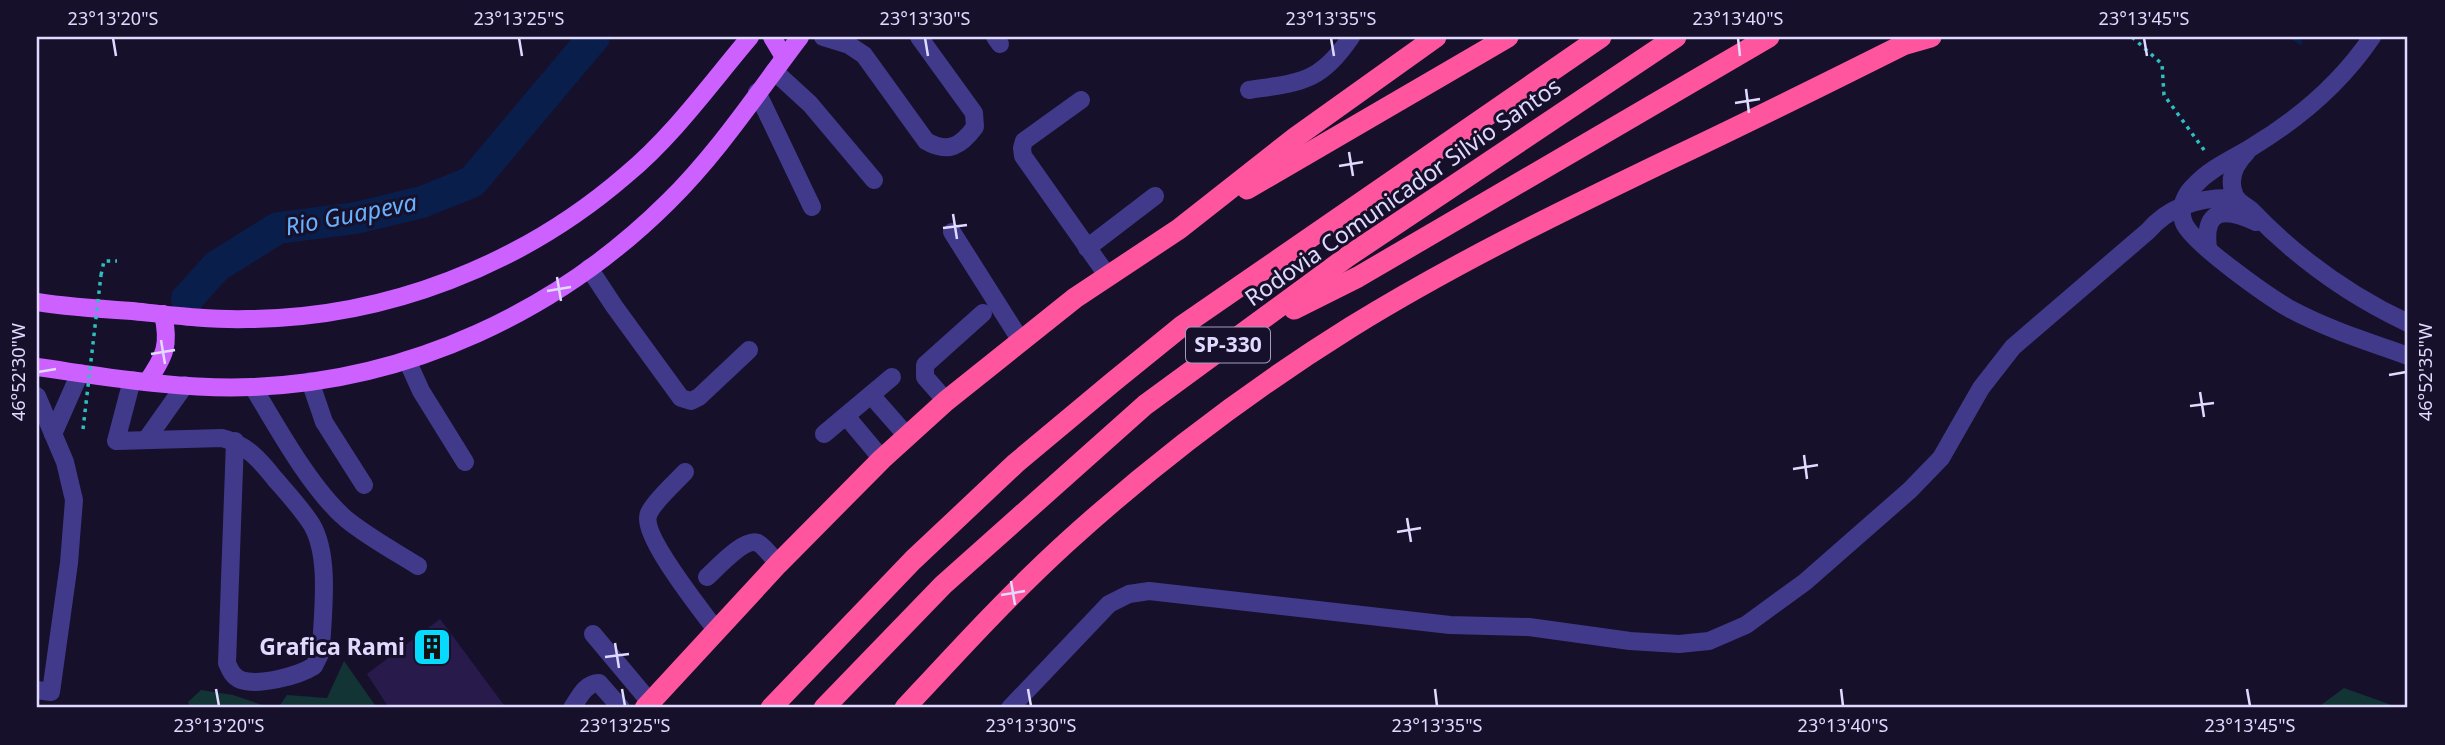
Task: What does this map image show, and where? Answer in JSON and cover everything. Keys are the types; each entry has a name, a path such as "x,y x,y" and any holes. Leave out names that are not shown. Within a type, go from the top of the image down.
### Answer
{"highway":[{"path":"1179,229 1296,137 1436,37"},
{"path":"648,705 778,564 883,459 946,401 1021,341 1107,275 1179,229 1508,37"},
{"name":"Rodovia Comunicador Silvio Santos","path":"771,708 922,551 1016,463 1182,326 1601,37"},
{"name":"Rodovia Comunicador Silvio Santos","path":"824,708 943,585 1145,405 1347,257 1676,37"},
{"path":"1242,335 1358,277 1769,37"},
{"path":"905,708 1010,596 1065,543 1189,440 1277,377 1407,294 1521,232 1908,41 1931,37"}],"main road":[{"path":"40,305 247,319 324,313 405,296 494,262 582,209 626,175 657,146 690,111 750,37"},
{"path":"772,37 779,64"},
{"path":"37,367 139,381 253,387 310,382 374,369 475,335 554,294 613,251 669,201 800,37"},
{"path":"139,381 160,363 166,348 167,332 163,314"}],"street":[{"path":"823,37 849,45 864,55 926,141 940,149 948,148 957,145 975,127 974,113 919,37"},
{"path":"1249,90 1299,83 1313,76 1334,60 1351,37"},
{"path":"2372,37 2327,92 2297,117 2216,167 2194,186 2182,205 2184,224 2225,264 2290,309 2348,335 2408,356"},
{"path":"779,64 874,180"},
{"path":"757,92 812,207"},
{"path":"1081,100 1024,141 1023,156 1107,275"},
{"path":"2235,198 2232,181 2234,169 2250,148"},
{"path":"1087,248 1155,196"},
{"path":"1010,708 1109,604 1129,594 1149,591 1450,625 1528,627 1630,641 1679,644 1709,641 1746,625 1805,582 1910,490 1941,458 1981,388 2013,347 2148,231 2157,220 2182,205 2210,197 2235,198 2263,225 2326,276 2357,297 2408,323"},
{"path":"2207,248 2207,227 2209,221 2217,215 2232,213 2263,225"},
{"path":"2148,231 2172,224 2184,224"},
{"path":"952,232 1021,341"},
{"path":"589,268 681,397 691,401 699,397 749,350"},
{"path":"946,401 925,377 925,365 984,313"},
{"path":"407,360 421,391 465,461"},
{"path":"53,434 80,373"},
{"path":"824,434 892,377"},
{"path":"139,381 116,441 222,438 235,441 250,451 312,525 320,547 323,572 321,652 314,666 278,679 244,681 233,675 227,663 235,441"},
{"path":"310,382 324,422 363,485"},
{"path":"146,440 185,385"},
{"path":"253,387 314,482 334,508 367,534 418,566"},
{"path":"871,395 907,436"},
{"path":"37,396 65,462 74,500 69,563 45,697"},
{"path":"846,416 883,459"},
{"path":"685,472 648,514 647,524 650,534 675,573 716,630"},
{"path":"707,577 742,546 752,542 759,544 778,564"},
{"path":"593,634 648,705"},
{"path":"572,708 588,686 600,683 621,708"}],"path":[{"path":"2132,37 2162,64 2164,95 2216,167"},
{"path":"83,429 101,275 104,261 117,261"}],"green space":[{"path":"344,661 377,708 278,708 287,695 327,698"},
{"path":"2344,688 2400,708 2317,708"},
{"path":"201,690 233,695 271,708 190,708 188,702"}],"building":[{"name":"Grafica Rami","path":"440,619 506,708 389,708 367,674"}],"waterway":[{"name":"Rio Guapeva","path":"187,299 217,266 278,228 356,218 422,202 472,182 594,37"},
{"path":"2293,37 2300,42"}],"place":[{"name":"Grafica Rami","path":"432,647"}]}
